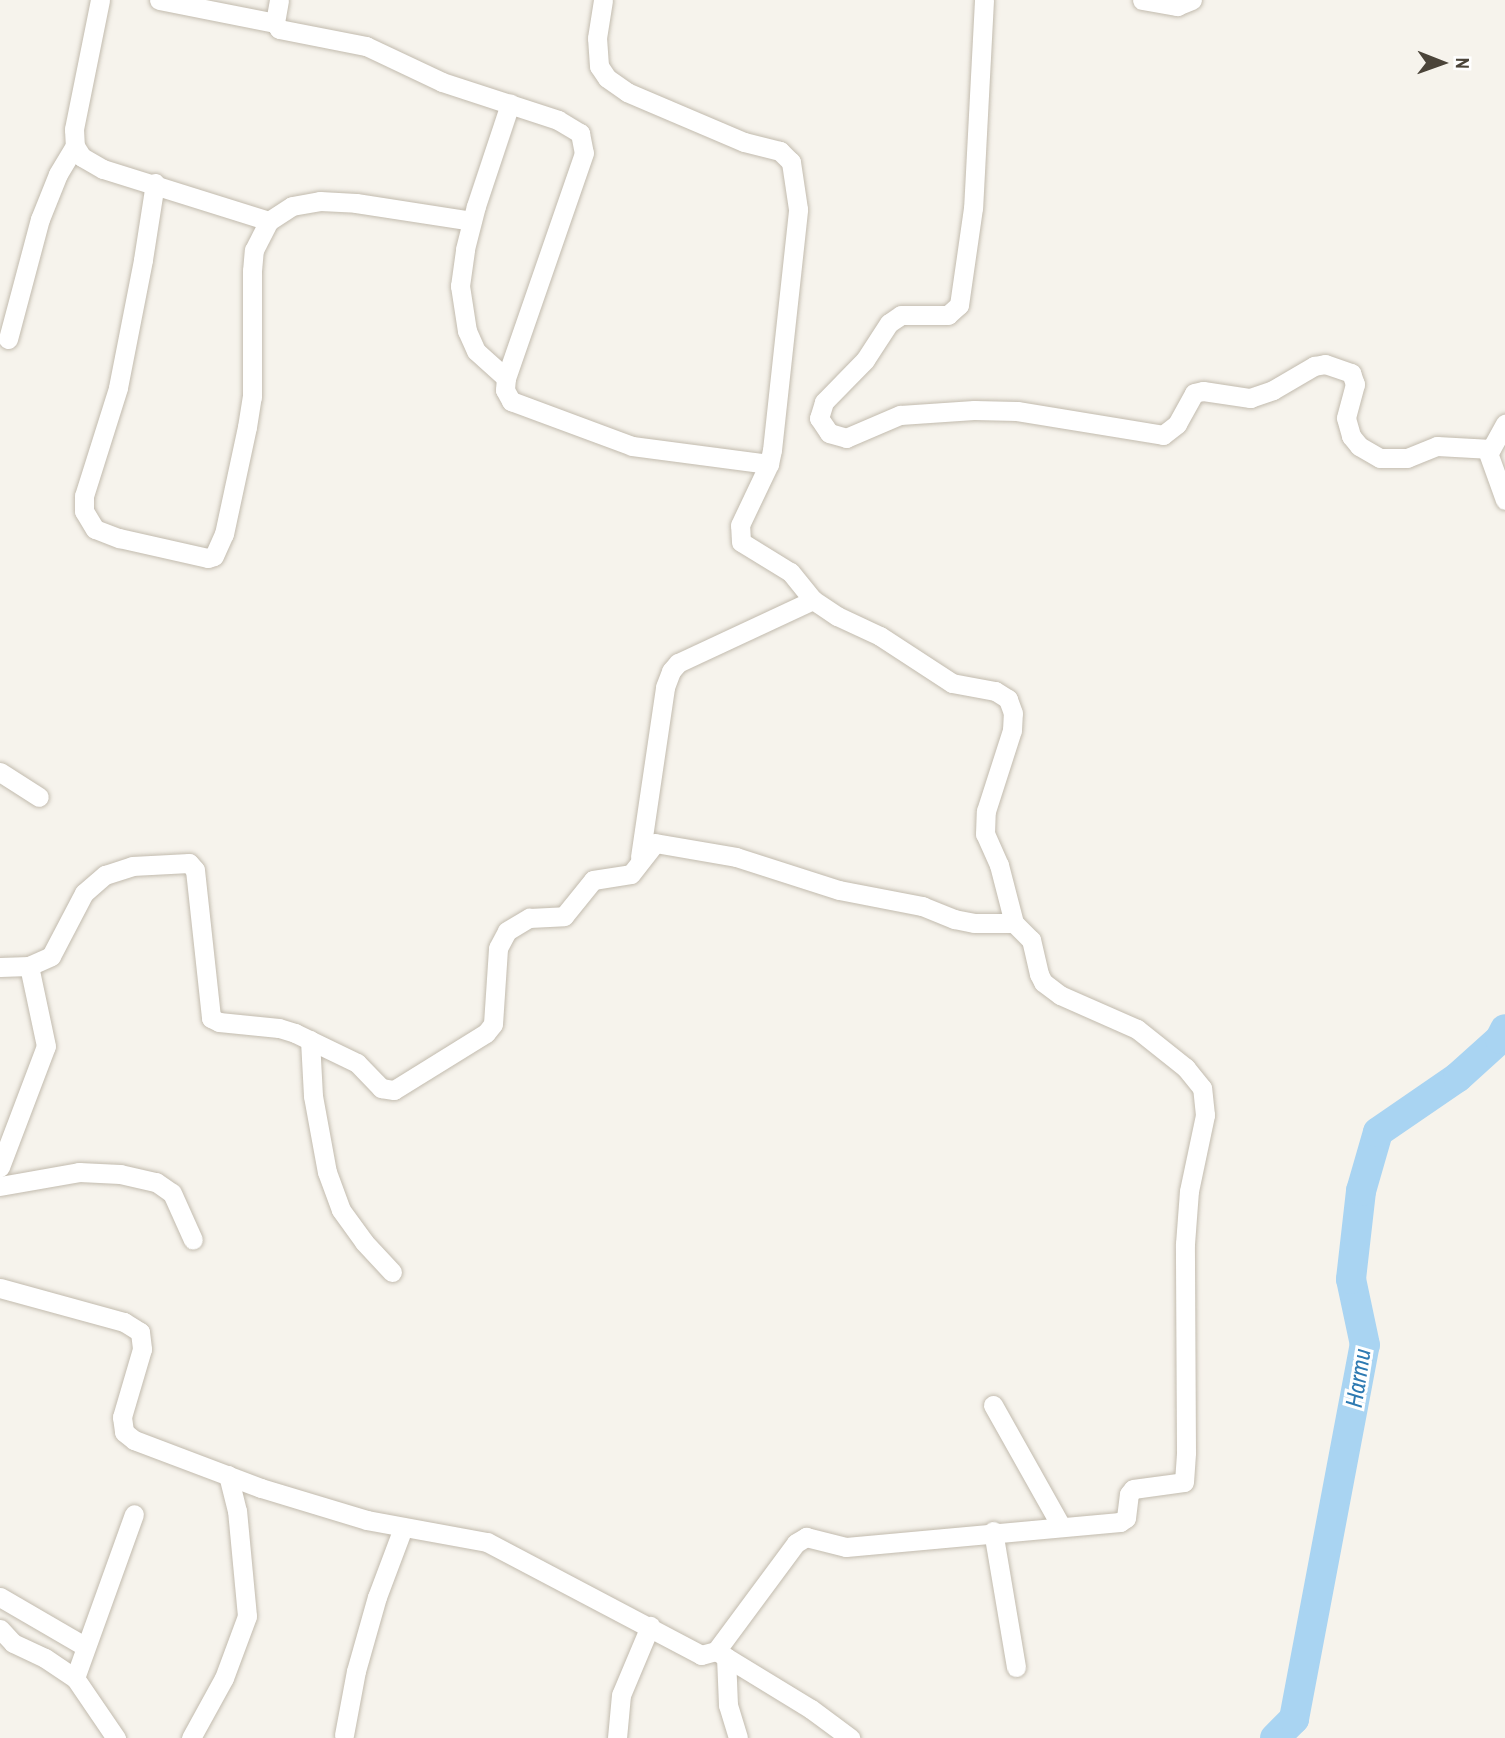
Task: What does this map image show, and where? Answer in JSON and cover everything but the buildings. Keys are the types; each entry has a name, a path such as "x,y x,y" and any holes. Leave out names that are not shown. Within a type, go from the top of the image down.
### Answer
{"street":[{"path":"8,338 40,219 58,173 75,146 79,97 100,0"},
{"path":"159,0 275,23"},
{"path":"279,0 275,23 279,29 366,46 442,82 572,126 584,141 584,153 506,378 505,390 511,401 599,436 661,452 769,464"},
{"path":"603,0 597,38 599,66 607,78 628,92 744,142 780,151 791,162 798,209 769,464 744,514 740,542 790,572 813,600 837,616 910,653 952,683 995,691 1008,699 1013,713 1012,730 986,811 985,827 987,843 999,864 1014,923 1031,940 1039,974 1050,989 1137,1029 1186,1068 1198,1081 1205,1097 1205,1115 1189,1191 1185,1244 1184,1482 1133,1489 1129,1494 1123,1521 993,1531 846,1547 806,1537 796,1544 721,1654 728,1705 738,1738"},
{"path":"984,0 973,208 959,305 948,315 904,314 889,323 865,359 824,401 819,418 829,433 846,438 900,415 975,410 1017,411 1163,435 1177,424 1194,393 1250,398 1273,390 1314,366 1325,364 1351,373 1355,384 1346,418 1351,436 1380,458 1406,458 1437,446 1487,450 1494,447 1505,424"},
{"path":"1142,0 1177,6 1192,0"},
{"path":"506,378 476,351 462,309 460,286 472,221 510,104"},
{"path":"75,146 82,157 103,169 155,183 269,221"},
{"path":"155,183 144,260 118,388 84,496 85,516 90,524 119,538 208,558 218,549 252,397 254,250 269,221 292,206 320,201 472,221"},
{"path":"1487,450 1505,500"},
{"path":"638,864 665,687 671,671 678,663 813,600"},
{"path":"0,772 39,797"},
{"path":"0,967 29,966 54,952 76,907 92,883 132,866 185,862 195,870 211,1018 219,1022 279,1028 310,1040 357,1063 381,1088 394,1090 486,1033 493,1024 498,948 507,931 530,918 564,916 593,880 626,877 652,844 668,844 736,857 839,890 922,906 954,919 974,923 1014,923"},
{"path":"0,1167 46,1046 29,966"},
{"path":"310,1040 313,1096 327,1172 341,1210 364,1242 392,1272"},
{"path":"0,1186 79,1172 120,1174 156,1182 172,1193 193,1240"},
{"path":"0,1289 135,1326 141,1336 142,1349 122,1417 124,1432 134,1440 228,1475 367,1520 495,1545 650,1626 693,1652 721,1654 811,1709 850,1738"},
{"path":"993,1405 1061,1526"},
{"path":"191,1738 224,1678 247,1616 237,1511 228,1475"},
{"path":"75,1678 134,1514"},
{"path":"344,1735 356,1671 377,1597 403,1528"},
{"path":"993,1531 1016,1667"},
{"path":"0,1597 86,1647"},
{"path":"617,1738 621,1695 650,1626"},
{"path":"0,1629 13,1643 45,1658 75,1678 116,1738"}],"waterway":[{"name":"Harmu","path":"1275,1738 1294,1719 1365,1345 1351,1279 1361,1191 1378,1132 1458,1077 1500,1039 1505,1029"}]}
